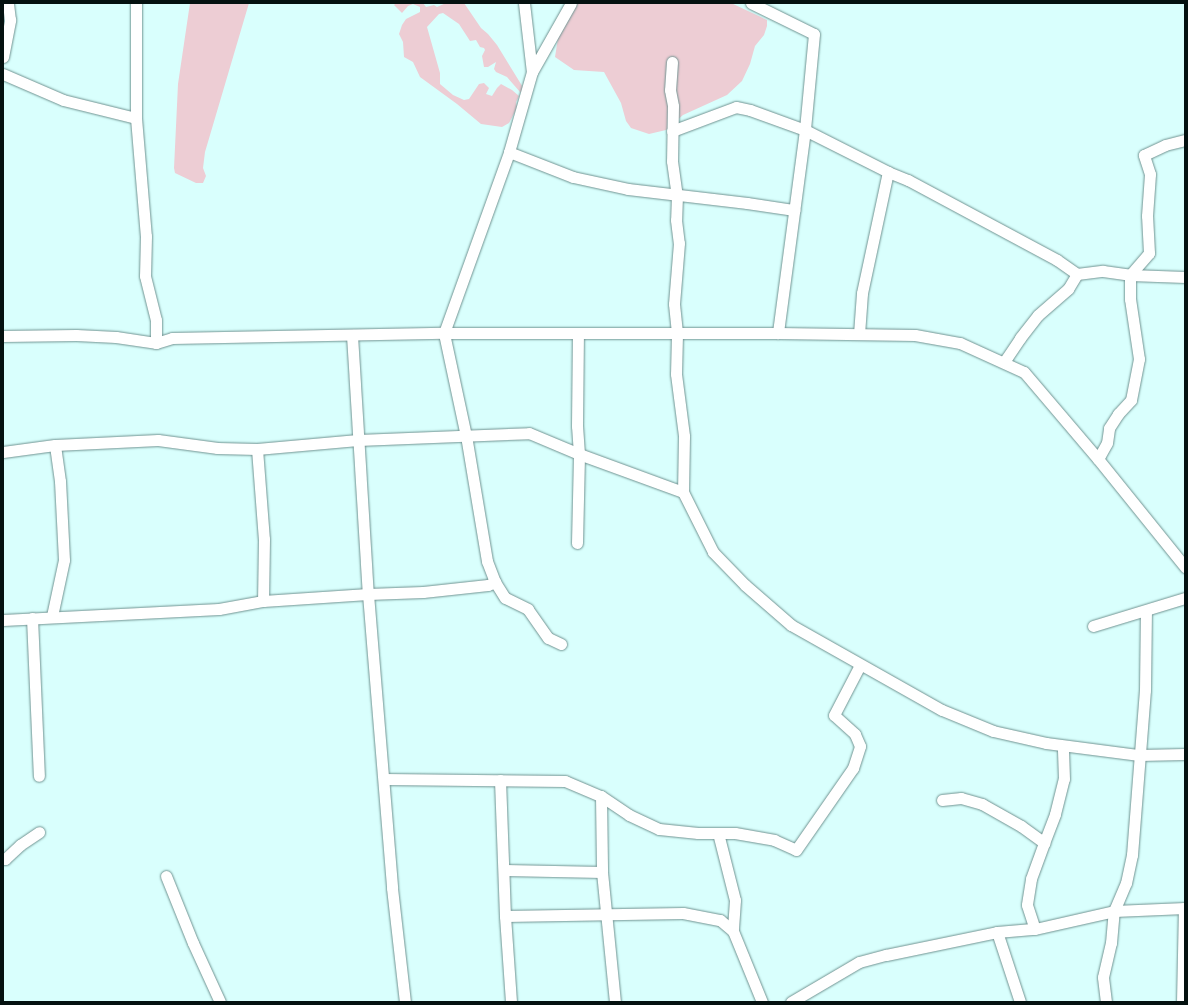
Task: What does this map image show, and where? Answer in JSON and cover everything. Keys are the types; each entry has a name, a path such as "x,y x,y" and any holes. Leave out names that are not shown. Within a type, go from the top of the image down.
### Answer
{"street":[{"path":"3,57 10,20 8,3"},
{"path":"136,3 136,118 146,236 144,276 156,320 156,343"},
{"path":"524,3 532,72"},
{"path":"561,644 548,638 528,609 505,598 495,582 487,561 466,436 444,333 509,152 532,72 571,3"},
{"path":"751,3 814,34 805,130 778,333"},
{"path":"672,62 670,90 673,106 672,161 677,195 676,220 679,243 674,304 677,334 676,374 684,436 683,492 712,552 745,585 792,625 860,665 942,710 993,731 1063,746 1139,755 1185,754"},
{"path":"3,74 63,100 136,118"},
{"path":"672,130 736,107 750,110 805,130 888,172 908,180 1057,260 1077,274 1103,270 1130,275 1185,277"},
{"path":"1098,459 1106,443 1109,428 1118,414 1131,400 1139,359 1130,299 1130,275 1149,253 1147,216 1150,174 1144,155 1165,145 1185,140"},
{"path":"509,152 573,177 628,189 794,210"},
{"path":"859,334 862,293 888,172"},
{"path":"1004,362 1038,315 1068,289 1077,274"},
{"path":"3,336 76,335 116,337 156,343 172,338 444,333 778,333 916,335 960,343 1024,372 1098,459 1185,567"},
{"path":"577,543 580,454 577,426 578,333"},
{"path":"352,335 368,594 392,888 405,1002"},
{"path":"3,452 55,446 158,440 217,448 257,449 358,440 529,433 580,454 683,492"},
{"path":"52,616 64,560 60,481 55,446"},
{"path":"257,449 264,539 264,601"},
{"path":"3,620 52,616 219,609 264,601 423,592 488,585 495,582"},
{"path":"1093,626 1185,598"},
{"path":"1106,1002 1103,978 1111,943 1114,911 1126,884 1132,855 1144,690 1146,611"},
{"path":"32,618 39,776"},
{"path":"384,779 565,781 601,796 629,815 660,829 698,833 735,833 774,840 796,850 853,768 860,746 855,734 834,715 860,665"},
{"path":"1035,929 1026,905 1031,878 1055,814 1064,779 1063,746"},
{"path":"500,780 505,870 505,916 511,1002"},
{"path":"601,796 602,872 615,1002"},
{"path":"942,800 961,798 982,804 1021,826 1044,843"},
{"path":"3,859 5,859 20,845 39,832"},
{"path":"718,833 735,900 733,931 762,1002"},
{"path":"505,870 602,872"},
{"path":"166,876 193,944 220,1002"},
{"path":"791,1002 859,962 997,932 1035,929 1114,911 1184,908 1182,1002"},
{"path":"505,916 607,913 683,913 720,920 733,931"},
{"path":"997,932 1020,1002"}],"shaded area":[{"path":"190,3 249,3 205,152 203,168 206,176 203,183 196,183 175,173 174,168 178,84"},
{"path":"396,3 423,3 426,7 434,5 437,7 446,3 464,3 481,28 497,45 524,89 522,93 520,92 507,77 496,72 494,69 496,62 488,67 484,67 482,56 485,50 484,48 480,47 476,40 470,41 459,24 443,13 439,14 427,27 440,73 440,84 453,95 464,100 469,99 479,84 484,83 489,88 486,94 492,96 501,84 512,90 519,96 516,102 517,108 509,123 502,127 481,124 420,77 413,62 404,57 403,42 399,34 406,19 420,12 420,7 413,4 408,6 402,13 394,5"},
{"path":"578,3 731,3 767,20 767,26 764,35 755,46 750,64 742,81 727,95 683,115 666,130 649,134 631,128 626,121 621,103 604,72 574,70 555,57 558,38"}]}
